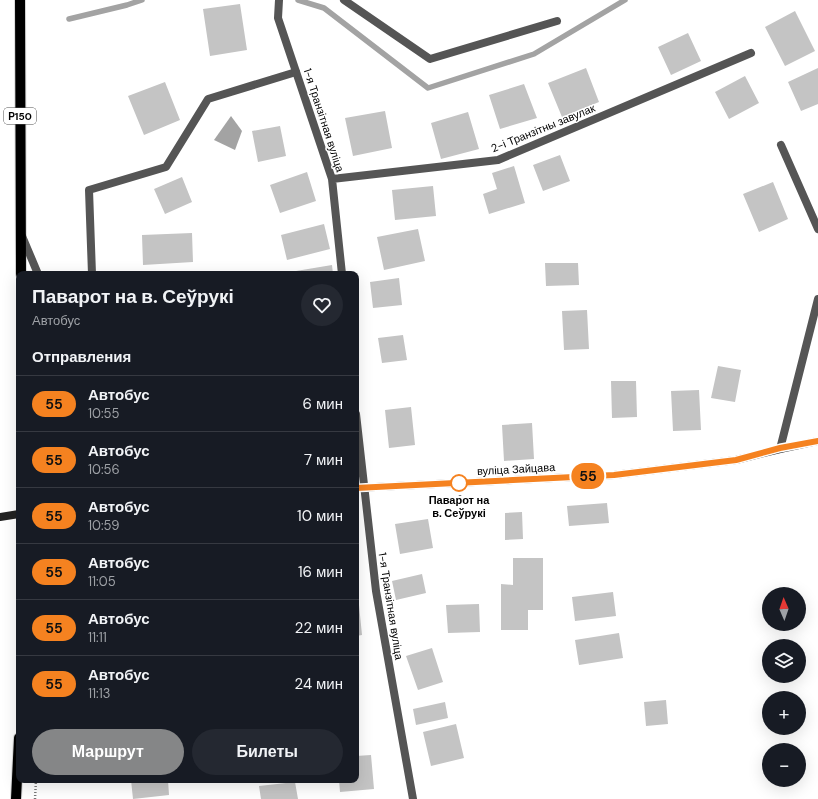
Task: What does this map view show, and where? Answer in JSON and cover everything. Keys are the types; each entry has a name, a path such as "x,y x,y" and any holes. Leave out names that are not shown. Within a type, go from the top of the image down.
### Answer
{"main road":[{"name":"Р150","path":"20,0 21,271"},
{"path":"16,799 17,783"}],"street":[{"name":"1-я Транзітная вуліца","path":"279,0 278,18 332,179 342,271"},
{"path":"344,0 430,60 557,21"},
{"name":"2-і Транзітны завулак","path":"332,179 498,160 751,53"},
{"path":"92,271 89,190 166,167 208,99 296,72"},
{"path":"781,145 818,229"},
{"path":"20,232 37,271"},
{"path":"780,448 818,299"},
{"name":"вуліца Зайцава","path":"360,488 614,475 736,460 780,448 818,441"},
{"name":"1-я Транзітная вуліца","path":"359,470 360,488 376,591 413,799"},
{"path":"0,517 16,514"}],"path":[{"path":"35,799 36,783"}],"shaded area":[{"path":"231,116 242,131 235,150 214,140"}],"building":[{"path":"240,4 247,50 210,56 203,9"},
{"path":"795,11 815,51 785,66 765,27"},
{"path":"688,33 701,61 671,75 658,47"},
{"path":"586,68 599,102 562,117 548,83"},
{"path":"818,68 818,104 801,111 788,82"},
{"path":"745,76 759,103 729,119 715,92"},
{"path":"165,82 180,120 144,135 128,96"},
{"path":"524,84 537,118 500,129 489,95"},
{"path":"385,111 392,148 353,156 345,118"},
{"path":"468,112 479,149 441,159 431,123"},
{"path":"280,126 286,156 258,162 252,131"},
{"path":"560,155 570,181 543,191 533,165"},
{"path":"514,166 525,203 489,214 483,194 497,189 492,173"},
{"path":"307,172 316,201 280,213 270,185"},
{"path":"182,177 192,202 165,214 154,189"},
{"path":"773,182 788,219 759,232 743,194"},
{"path":"433,186 436,216 395,220 392,190"},
{"path":"324,224 330,249 287,260 281,235"},
{"path":"418,229 425,261 384,270 377,237"},
{"path":"192,233 193,262 143,265 142,235"},
{"path":"545,263 578,263 579,285 546,286"},
{"path":"332,265 333,271 296,271"},
{"path":"399,278 402,305 373,308 370,282"},
{"path":"587,310 589,349 564,350 562,311"},
{"path":"403,335 407,360 382,363 378,338"},
{"path":"718,366 741,370 735,402 711,398"},
{"path":"611,381 636,381 637,417 612,418"},
{"path":"699,390 701,430 673,431 671,391"},
{"path":"411,407 415,445 389,448 385,410"},
{"path":"532,423 534,459 504,461 502,425"},
{"path":"607,503 609,523 569,526 567,506"},
{"path":"522,512 523,539 505,540 505,513"},
{"path":"428,519 433,548 400,554 395,524"},
{"path":"513,558 543,558 543,610 528,610 528,630 501,630 501,584 513,585"},
{"path":"422,574 426,593 396,600 392,581"},
{"path":"613,592 616,616 575,621 572,597"},
{"path":"479,604 480,632 448,633 446,605"},
{"path":"359,605 362,635 359,636"},
{"path":"619,633 623,658 579,665 575,640"},
{"path":"432,648 443,682 418,690 406,656"},
{"path":"666,700 668,724 646,726 644,702"},
{"path":"445,702 448,718 416,725 413,709"},
{"path":"456,724 464,758 431,766 423,732"},
{"path":"371,755 374,789 340,792 339,783 359,783 359,756"},
{"path":"131,783 168,783 169,795 133,799"},
{"path":"295,783 298,799 261,799 259,786"}],"waterway":[{"path":"69,19 142,0"},
{"path":"298,0 324,8 428,88 534,54 625,0"}],"bus line":[{"name":"55","path":"359,488 614,475 736,460 780,448 818,441"}],"place":[{"name":"Паварот на в. Сеўрукі","path":"459,483"}]}
